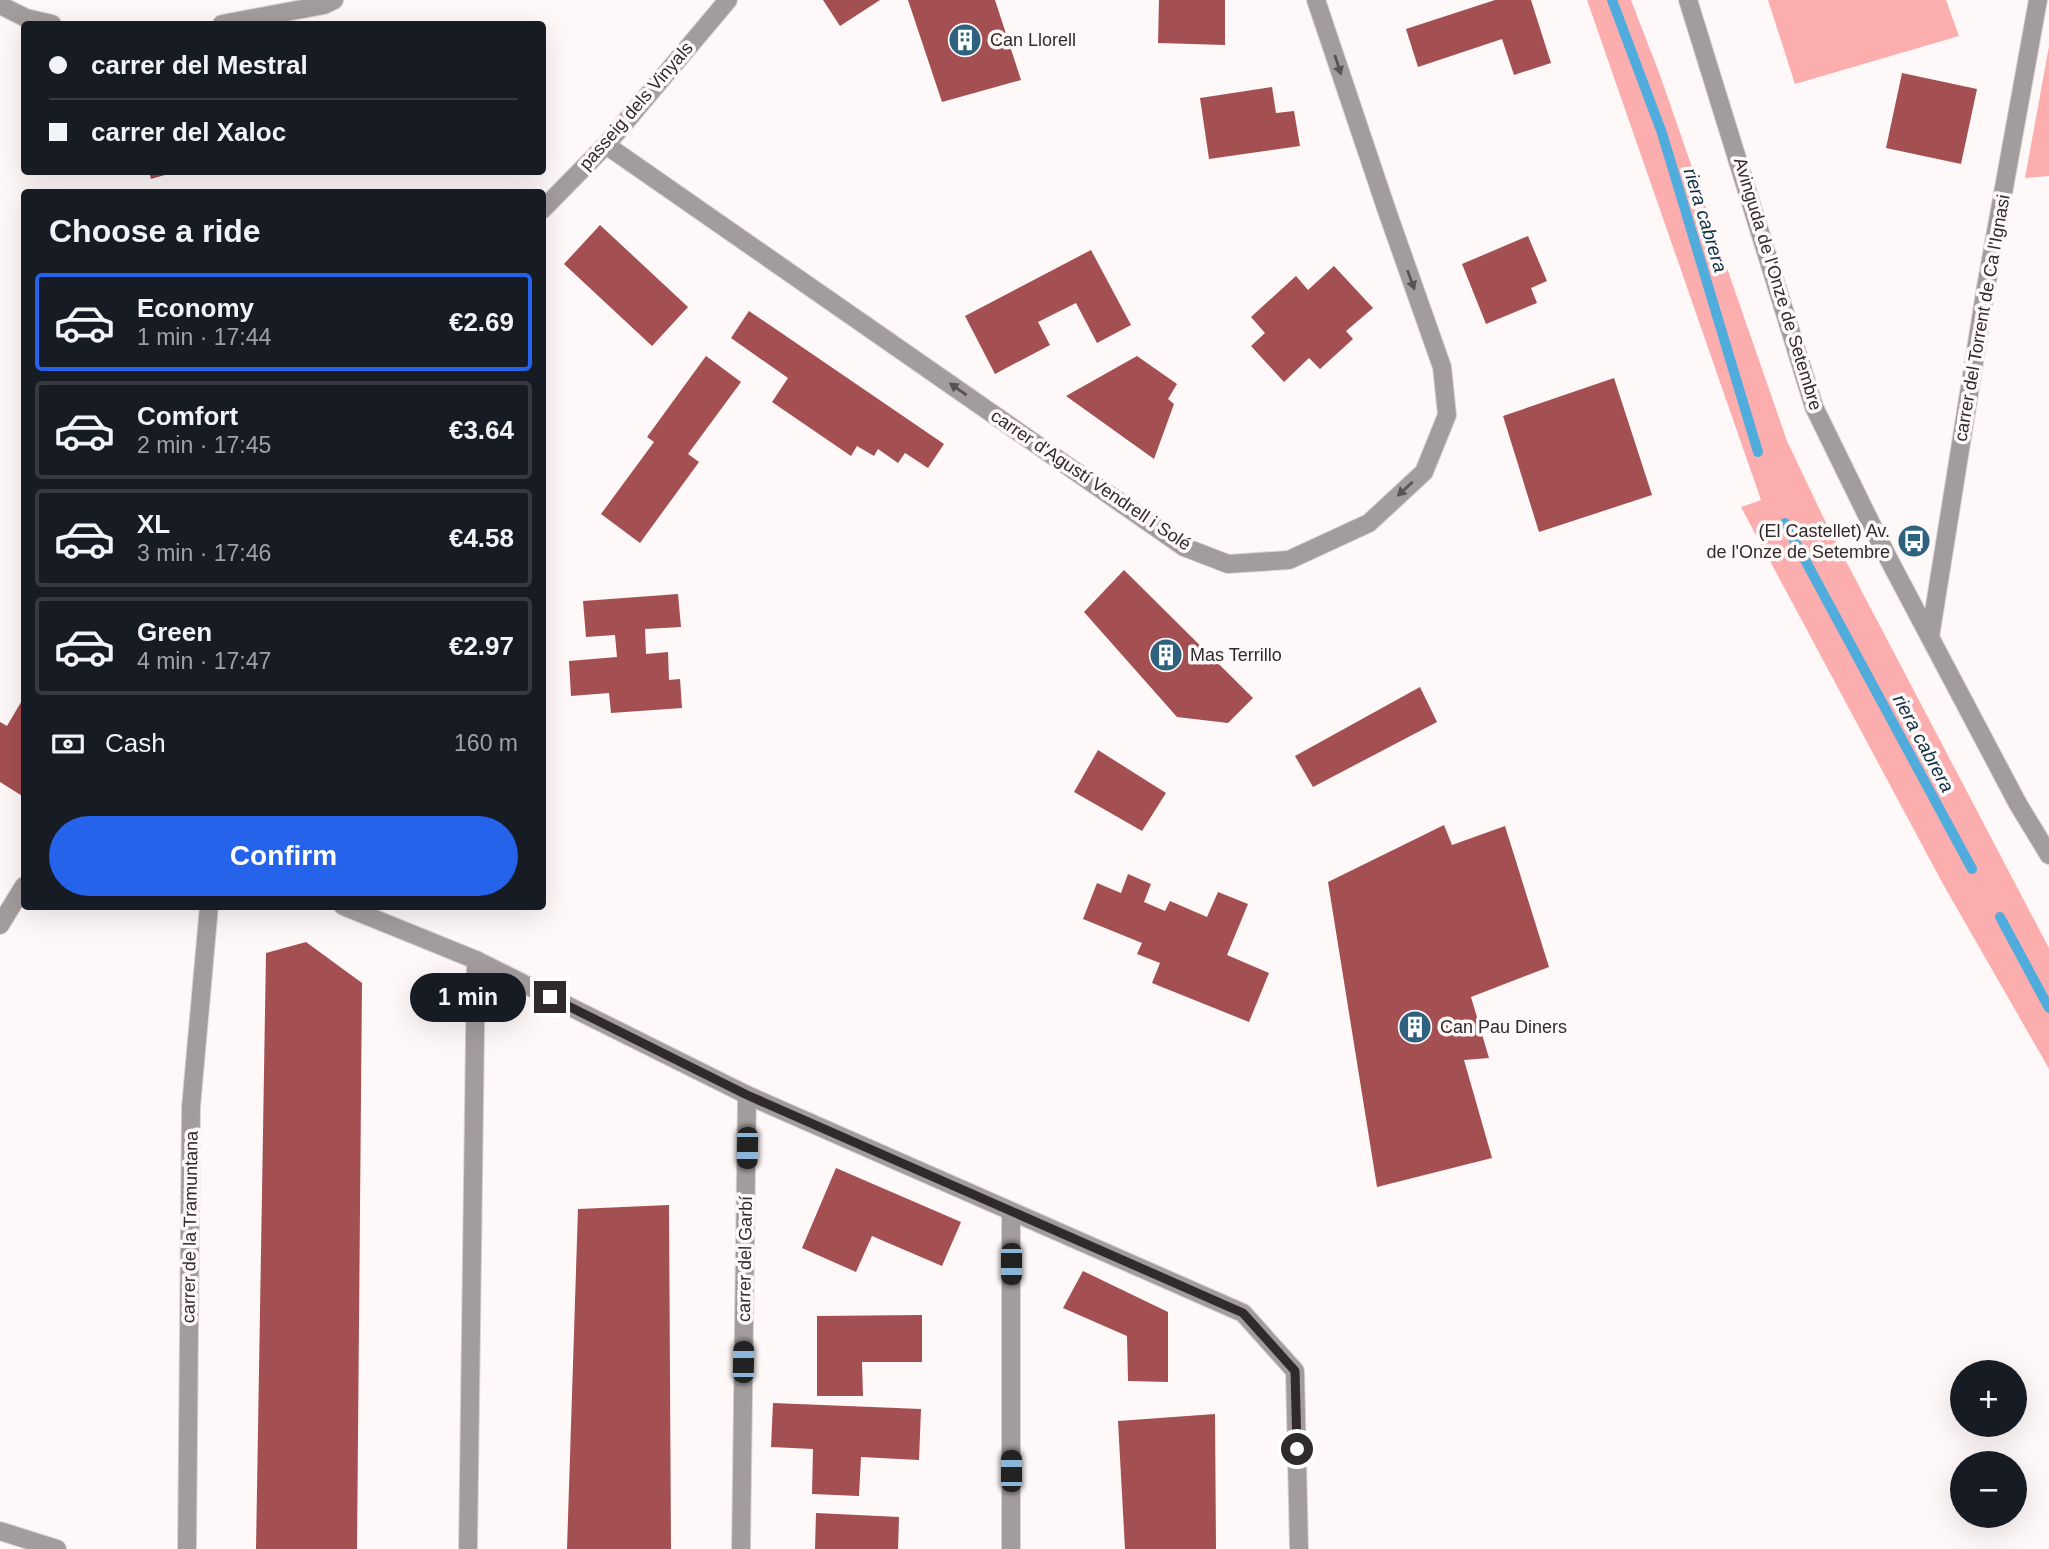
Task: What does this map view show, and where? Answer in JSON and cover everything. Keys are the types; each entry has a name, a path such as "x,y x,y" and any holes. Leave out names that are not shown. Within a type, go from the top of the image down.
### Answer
{"street":[{"path":"238,21 324,5 334,0"},
{"name":"passeig dels Vinyals","path":"546,206 606,145 728,0"},
{"name":"carrer d'Agustí Vendrell i Solé","path":"606,145 1184,547 1228,564 1289,560 1369,523 1424,472 1447,415 1443,368 1316,0"},
{"name":"Avinguda de l'Onze de Setembre","path":"1688,0 1814,407 1870,523 2018,804 2049,855"},
{"name":"carrer del Torrent de Ca l'Ignasi","path":"1930,637 1986,287 2038,0"},
{"path":"0,5 26,18 39,21"},
{"path":"0,925 21,891"},
{"name":"carrer de la Tramuntana","path":"187,1549 191,1107 209,910"},
{"path":"353,910 476,960 747,1095 1243,1313 1295,1371 1299,1549"},
{"path":"468,1549 476,960"},
{"name":"carrer del Garbí","path":"741,1549 747,1095"},
{"path":"1011,1212 1011,1549"},
{"path":"0,1531 57,1549"}],"shaded area":[{"path":"1587,0 1631,0 1661,78 1787,441 1827,525 2049,948 2049,1069 1943,884 1741,507 1761,500"},
{"path":"1768,0 1946,0 1959,36 1795,84"},
{"path":"2049,46 2049,176 2025,178"}],"building":[{"path":"823,0 880,0 840,26"},
{"name":"Can Llorell","path":"908,0 995,0 1021,80 942,102"},
{"path":"1159,0 1225,0 1225,45 1158,43"},
{"path":"1495,0 1531,0 1551,63 1514,75 1502,39 1418,67 1406,29"},
{"path":"1902,73 1977,89 1961,164 1886,148"},
{"path":"1272,87 1276,113 1294,111 1300,146 1209,159 1200,98"},
{"path":"600,225 688,307 652,346 564,264"},
{"path":"1528,236 1547,281 1531,288 1537,303 1486,324 1462,264"},
{"path":"1091,250 1131,325 1097,343 1076,303 1038,322 1050,345 995,374 965,316"},
{"path":"1334,266 1373,308 1346,331 1353,339 1320,369 1309,358 1284,382 1251,346 1265,333 1251,317 1296,276 1308,290"},
{"path":"749,311 944,444 928,468 905,453 898,463 878,449 874,456 857,446 851,456 772,402 788,378 731,338"},
{"path":"706,356 741,382 688,454 699,462 640,543 601,514 654,442 647,437"},
{"path":"1137,356 1177,384 1168,399 1174,404 1154,459 1066,396"},
{"path":"1614,378 1652,495 1539,532 1503,416"},
{"name":"Mas Terrillo","path":"1124,570 1253,698 1228,723 1177,717 1084,612"},
{"path":"678,594 681,627 645,629 646,654 668,652 669,680 680,679 682,708 611,713 609,693 571,696 569,661 617,657 615,635 586,637 583,601"},
{"path":"1420,687 1437,722 1313,787 1295,756"},
{"path":"21,702 21,795 0,782 0,722 7,726"},
{"path":"1098,750 1166,793 1142,831 1074,792"},
{"name":"Can Pau Diners","path":"1444,825 1452,845 1505,826 1549,967 1471,997 1489,1058 1464,1060 1492,1158 1377,1187 1328,882"},
{"path":"1128,874 1151,884 1144,902 1165,911 1170,901 1207,917 1218,892 1248,904 1227,955 1269,973 1249,1022 1152,983 1160,963 1137,954 1142,943 1083,919 1097,883 1121,893"},
{"path":"306,942 362,983 357,1549 256,1549 266,953"},
{"path":"836,1168 961,1222 942,1266 872,1236 856,1272 802,1248"},
{"path":"669,1205 671,1549 567,1549 578,1209"},
{"path":"1083,1271 1168,1312 1168,1382 1128,1381 1127,1336 1063,1308"},
{"path":"922,1315 922,1362 862,1362 863,1396 817,1396 817,1316"},
{"path":"773,1403 921,1409 919,1460 861,1457 859,1496 812,1494 813,1449 771,1447"},
{"path":"1215,1414 1216,1549 1125,1549 1118,1421"},
{"path":"816,1513 899,1517 898,1549 815,1549"}],"waterway":[{"name":"riera cabrera","path":"1612,0 1662,133 1758,452"},
{"name":"riera cabrera","path":"1785,523 1972,869"},
{"name":"riera cabrera","path":"2000,917 2049,1008"}],"place":[{"name":"Can Llorell","path":"965,40"},
{"name":"(El Castellet) Av. de l'Onze de Setembre","path":"1914,541"},
{"name":"Mas Terrillo","path":"1166,655"},
{"name":"Can Pau Diners","path":"1415,1027"}],"route":[{"path":"550,997 747,1095 1243,1313 1295,1371 1297,1449"}]}
